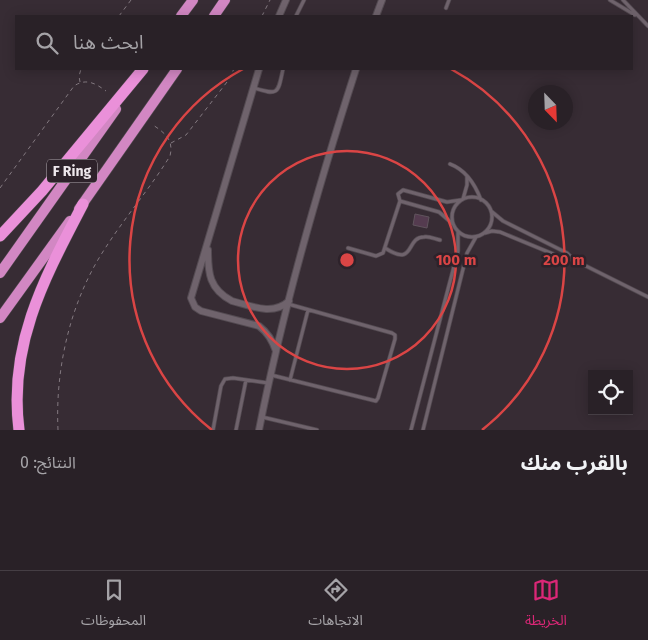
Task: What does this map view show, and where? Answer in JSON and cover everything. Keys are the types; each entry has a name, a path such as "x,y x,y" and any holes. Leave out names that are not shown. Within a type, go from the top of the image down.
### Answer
{"highway":[{"path":"182,15 192,0"},
{"path":"215,15 225,0"},
{"path":"0,236 42,191 143,70"},
{"name":"F Ring","path":"0,272 143,70"},
{"name":"F Ring","path":"0,318 83,204 176,70"},
{"path":"19,430 17,394 24,343 30,317 38,294 83,204"}],"street":[{"path":"279,15 286,0"},
{"path":"376,15 382,0"},
{"path":"259,70 208,246 191,293 192,303 202,311 258,326 266,331 276,352"},
{"path":"259,430 268,383 288,302 332,143 356,70"},
{"path":"208,246 210,276 214,286 227,298 232,301 272,310 288,302"}],"lane":[{"path":"296,15 304,0"},
{"path":"446,8 449,0"},
{"path":"610,0 640,18"},
{"path":"623,0 648,26"},
{"path":"253,88 270,93 275,92 279,86 283,70"},
{"path":"450,164 460,168 467,175 481,200 490,211 567,253 574,260"},
{"path":"453,224 453,211 462,200 467,185 467,175"},
{"path":"348,248 376,256 383,253 400,201 398,194 403,190 447,202 472,197 481,200"},
{"path":"400,201 439,212 453,224 458,232 466,236 476,237"},
{"path":"423,430 467,253 476,237 490,225 490,211"},
{"path":"411,430 458,251 458,232"},
{"path":"484,232 500,232 563,258 574,260 648,297"},
{"path":"386,248 395,254 403,255 421,237 440,240"},
{"path":"271,375 376,401 395,337 392,333 308,310 288,302"},
{"path":"290,380 308,310"},
{"path":"212,430 223,382 229,377 268,383"},
{"path":"236,430 246,380"},
{"path":"262,416 317,430"},
{"path":"294,430 296,425"}],"path":[{"path":"120,15 131,0"},
{"path":"262,15 270,0"},
{"path":"80,82 81,70"},
{"path":"171,143 186,135 227,82 233,70"},
{"path":"0,188 74,86 80,82 91,82 106,91"},
{"path":"58,430 62,365 73,316 87,281 104,249 166,162 172,149 166,134 153,125"}],"building":[{"path":"415,214 429,217 427,228 413,225"}]}
